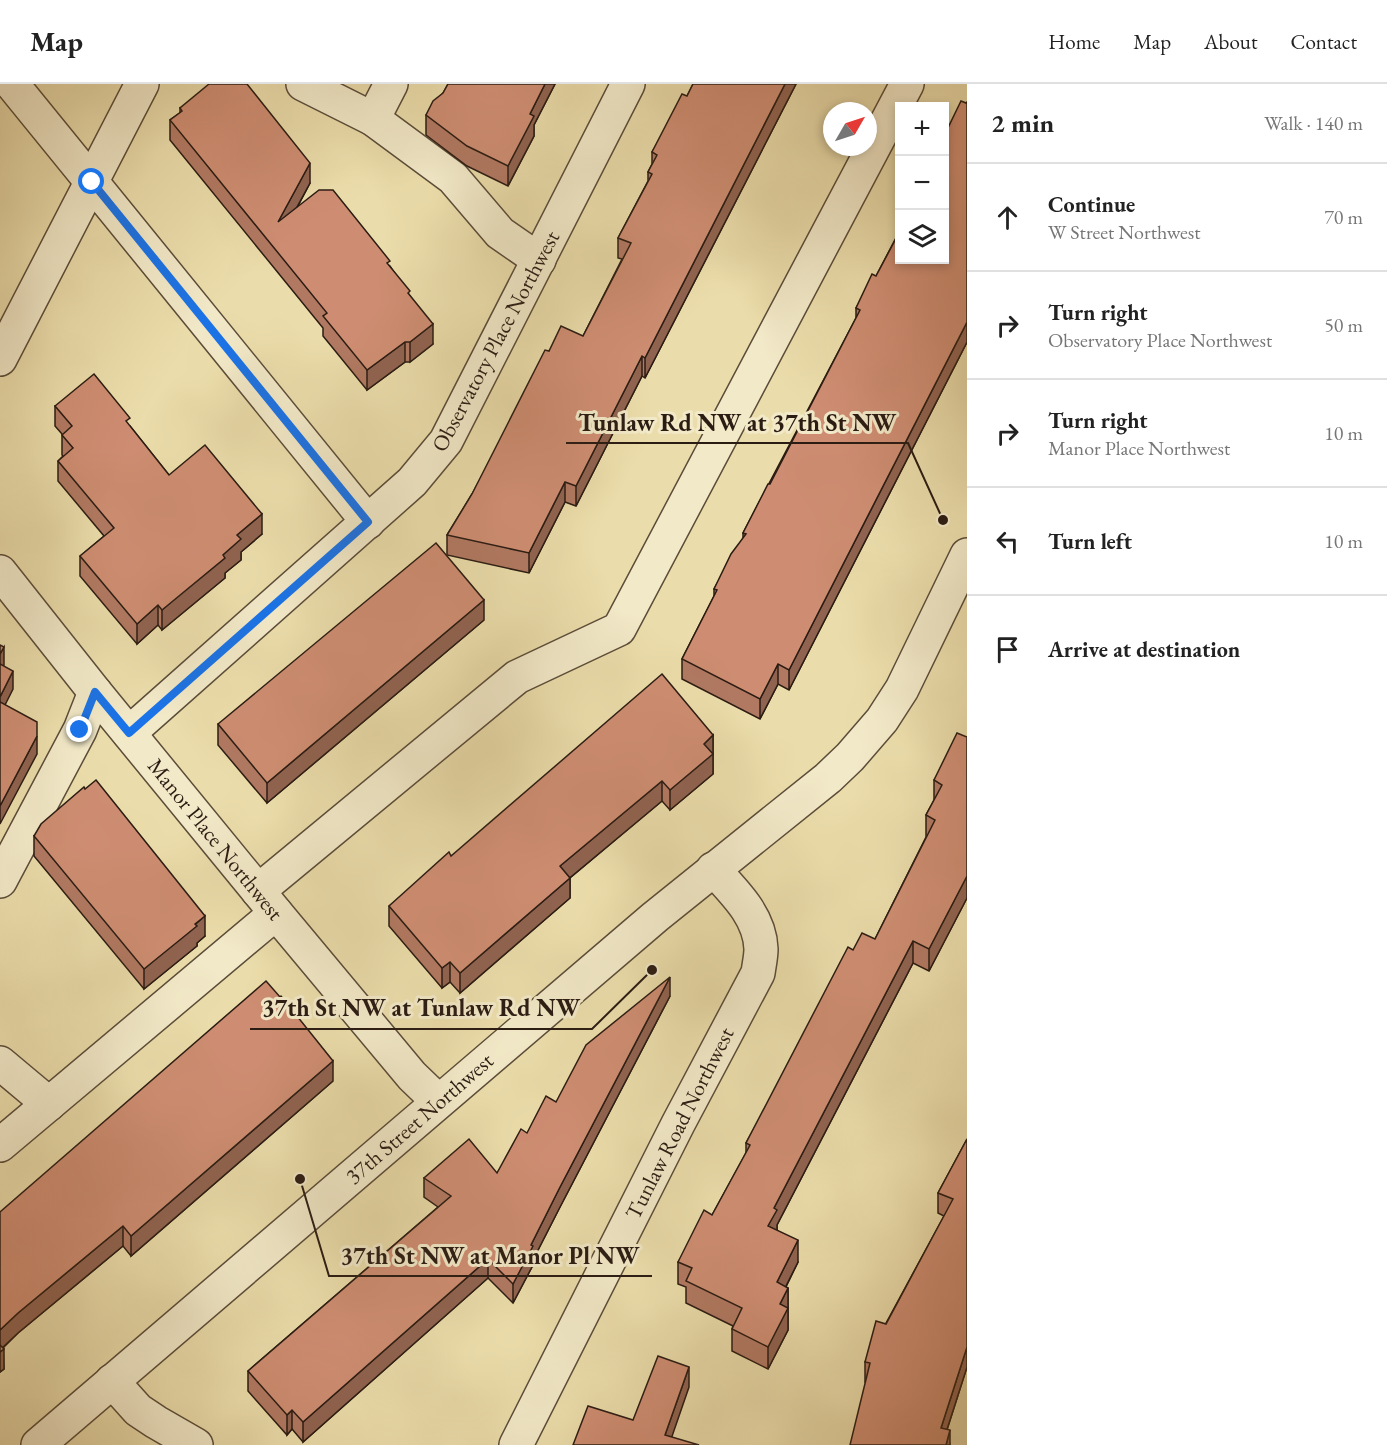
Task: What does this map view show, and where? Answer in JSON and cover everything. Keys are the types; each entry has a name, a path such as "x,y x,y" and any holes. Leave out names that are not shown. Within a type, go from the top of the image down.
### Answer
{"street":[{"path":"12,84 368,522"},
{"path":"0,359 142,84"},
{"path":"303,84 373,120 453,178 500,233 539,260"},
{"path":"373,120 390,84"},
{"name":"Observatory Place Northwest","path":"129,733 412,482 446,441 628,84"},
{"path":"0,1145 49,1104 267,902 517,676 619,628 907,84"},
{"name":"37th Street Northwest","path":"38,1445 438,1101 713,869 850,758 882,720 902,689 967,555"},
{"name":"Manor Place Northwest","path":"0,572 267,902 412,1076 438,1101"},
{"path":"0,881 80,730 95,692"},
{"name":"Tunlaw Road Northwest","path":"516,1445 678,1124 758,973 761,948 756,927 747,907 713,869"},
{"path":"0,1063 49,1104"},
{"path":"112,1381 138,1410 196,1445"}],"building":[{"path":"209,84 247,84 310,163 278,222 319,190 333,190 390,261 387,263 433,324 367,370 323,316 327,313 170,120 182,111 180,108"},
{"path":"448,84 545,84 530,114 534,116 508,166 467,146 426,115 433,101 443,93"},
{"path":"693,84 785,84 645,358 642,356 576,486 565,482 529,553 447,535 472,494 545,350 549,351 561,326 583,336 631,243 618,238 652,174 648,172 657,155 652,152 682,94 687,96"},
{"path":"961,101 967,102 967,322 789,670 778,664 760,699 682,659 717,590 714,589 731,554 746,534 743,533 860,310 856,308 872,274 876,276 895,240 895,264 949,264 949,126"},
{"path":"94,374 130,418 126,421 169,475 205,445 262,514 237,535 241,539 223,555 225,558 162,610 158,605 137,624 80,556 114,528 58,461 73,448 62,435 72,426 55,406"},
{"path":"436,543 484,600 267,783 218,724"},
{"path":"0,664 13,671 0,697"},
{"path":"662,674 713,735 704,744 713,754 670,790 662,781 560,866 570,878 460,973 450,962 442,968 389,906 449,852 451,856"},
{"path":"0,702 37,722 37,736 0,806"},
{"path":"957,733 967,737 967,876 929,949 913,941 774,1208 777,1210 768,1226 798,1240 777,1282 788,1288 780,1304 788,1308 768,1347 732,1329 742,1308 686,1281 692,1268 678,1262 704,1210 712,1215 750,1145 746,1143 848,947 853,950 862,933 875,939 935,820 926,815 942,785 934,780"},
{"path":"96,780 205,916 195,924 197,926 144,969 34,836 41,824 84,787 85,789"},
{"path":"670,977 559,1189 513,1284 488,1259 303,1422 292,1410 287,1415 248,1371 451,1196 424,1178 469,1139 497,1173 521,1129 527,1133 546,1096 556,1102 586,1045"},
{"path":"266,981 281,996 333,1061 131,1236 123,1226 0,1330 0,1212"},
{"path":"967,1139 967,1347 941,1428 950,1430 946,1445 850,1445 870,1363 865,1362 876,1321 886,1324 953,1199 938,1193"},
{"path":"658,1356 689,1367 665,1435 699,1445 573,1445 588,1406 633,1420"}],"place":[{"name":"Tunlaw Rd NW at 37th St NW","path":"943,520"},
{"name":"37th St NW at Tunlaw Rd NW","path":"652,970"},
{"name":"37th St NW at Manor Pl NW","path":"300,1179"}],"route":[{"path":"80,730 95,692 129,733 368,522 92,182"}]}
